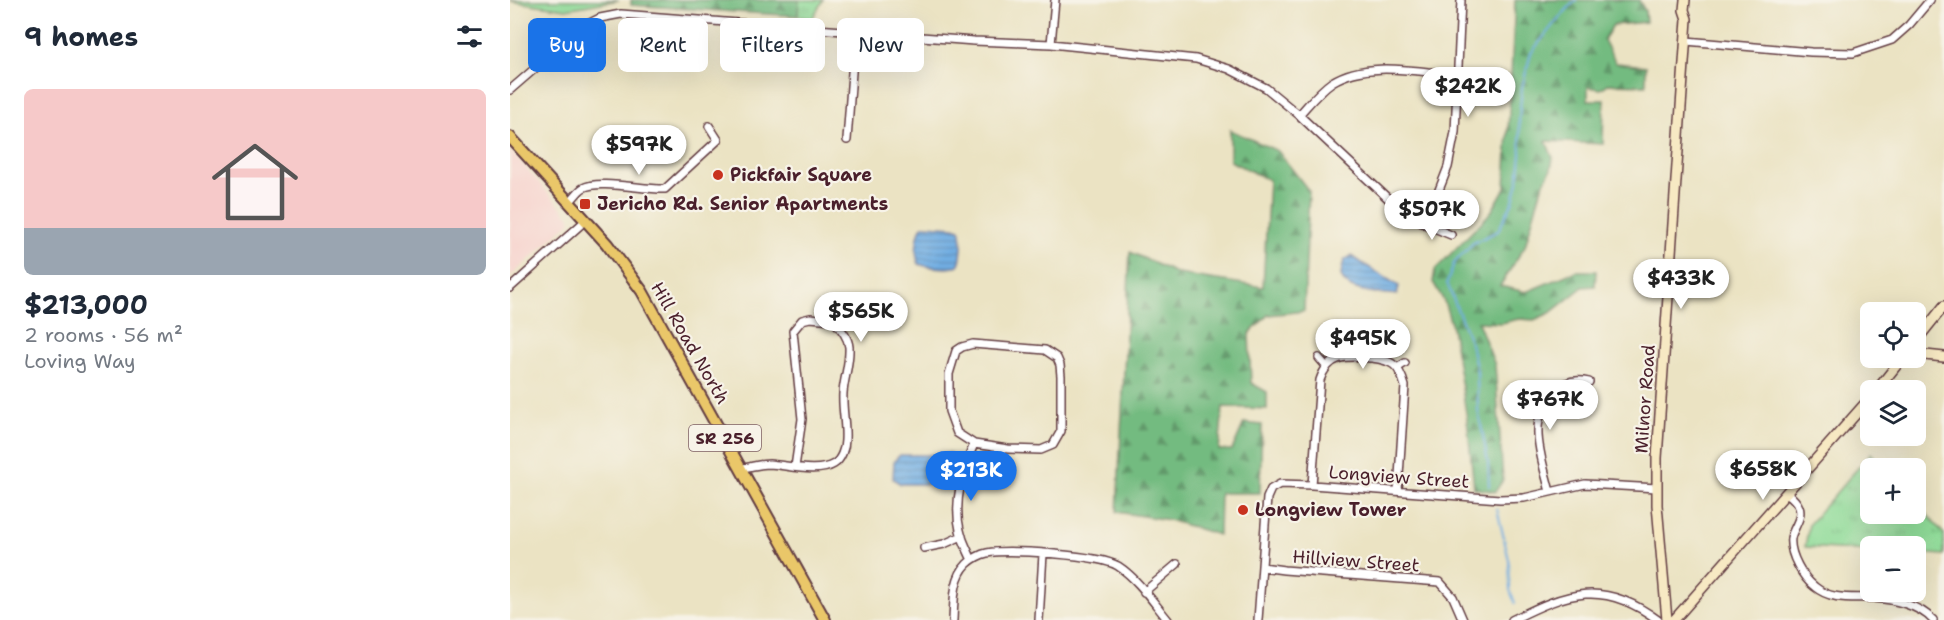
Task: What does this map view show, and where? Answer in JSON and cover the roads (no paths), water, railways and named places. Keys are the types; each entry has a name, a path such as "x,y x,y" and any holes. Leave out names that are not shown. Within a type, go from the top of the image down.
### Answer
{"main road":[{"name":"Milnor Road","path":"1667,620 1657,488 1665,334 1686,41 1687,19 1684,0"},
{"name":"Hill Road North","path":"510,137 586,220 627,269 642,291 825,620"},
{"path":"1926,328 1944,306"},
{"path":"1926,355 1944,357"},
{"path":"1885,380 1894,368"},
{"path":"1674,620 1860,409"}],"street":[{"path":"1051,44 1055,0"},
{"path":"1422,223 1448,167 1455,132 1461,0"},
{"path":"1686,41 1811,52 1853,53 1892,40 1909,25 1930,0"},
{"path":"510,90 584,26 600,18 621,14 837,31"},
{"path":"924,37 1051,44 1196,59 1229,69 1266,88 1299,115 1395,205 1422,223 1451,235"},
{"path":"1299,115 1322,90 1348,74 1380,69 1457,75"},
{"path":"847,140 852,72"},
{"path":"569,202 584,188 598,184 654,190 665,189 718,140 709,126"},
{"path":"510,288 586,220"},
{"path":"742,468 767,464 795,467 816,469 834,464 841,457 845,441 842,414 849,345 844,333 833,320 810,318 802,320 793,332 802,419 795,467"},
{"path":"973,344 1045,350 1051,353 1060,364 1061,376 1061,431 1053,445 1041,450 974,444 957,433 949,411 949,374 956,351 962,346 973,344"},
{"path":"1312,485 1320,380 1326,366 1348,356 1382,359 1389,362 1397,368 1405,386 1398,492"},
{"path":"1319,358 1326,366"},
{"path":"1397,368 1405,363"},
{"path":"1550,492 1538,441 1540,413 1550,396 1563,384 1580,380 1589,382"},
{"path":"972,560 959,529 960,484 974,444"},
{"name":"Longview Street","path":"1258,620 1267,498 1271,489 1280,484 1500,499 1524,498 1572,486 1597,484 1657,488"},
{"path":"1787,493 1800,510 1791,540 1791,548 1804,575 1812,585 1825,593 1842,598 1875,598 1899,602 1925,612 1933,620"},
{"path":"924,548 944,544 962,536"},
{"path":"953,620 958,579 968,563 984,553 1003,551 1100,559 1118,566 1132,578 1168,620"},
{"path":"1039,620 1043,554"},
{"path":"1144,592 1177,564"},
{"name":"Hillview Street","path":"1262,567 1440,582 1453,597 1463,620"},
{"path":"1512,620 1551,602 1588,593 1607,594 1626,600 1658,620"}],"water":[{"path":"926,225 960,229 962,248 961,260 957,266 938,268 919,264 916,251 917,240 921,227"},
{"path":"1351,256 1399,286 1397,295 1365,291 1349,286 1341,275 1344,261"},
{"path":"950,453 950,465 945,482 901,484 893,479 894,461 900,455"}],"waterway":[{"path":"1489,486 1488,462 1478,410 1477,371 1471,344 1447,283 1454,263 1473,243 1498,231 1513,201 1521,154 1519,119 1522,87 1531,53 1576,0"},
{"path":"1497,509 1509,560 1510,590 1515,603"}],"place":[{"name":"Pickfair Square","path":"718,175"},
{"name":"Jericho Rd. Senior Apartments","path":"585,204"},
{"name":"Longview Tower","path":"1243,510"}]}
